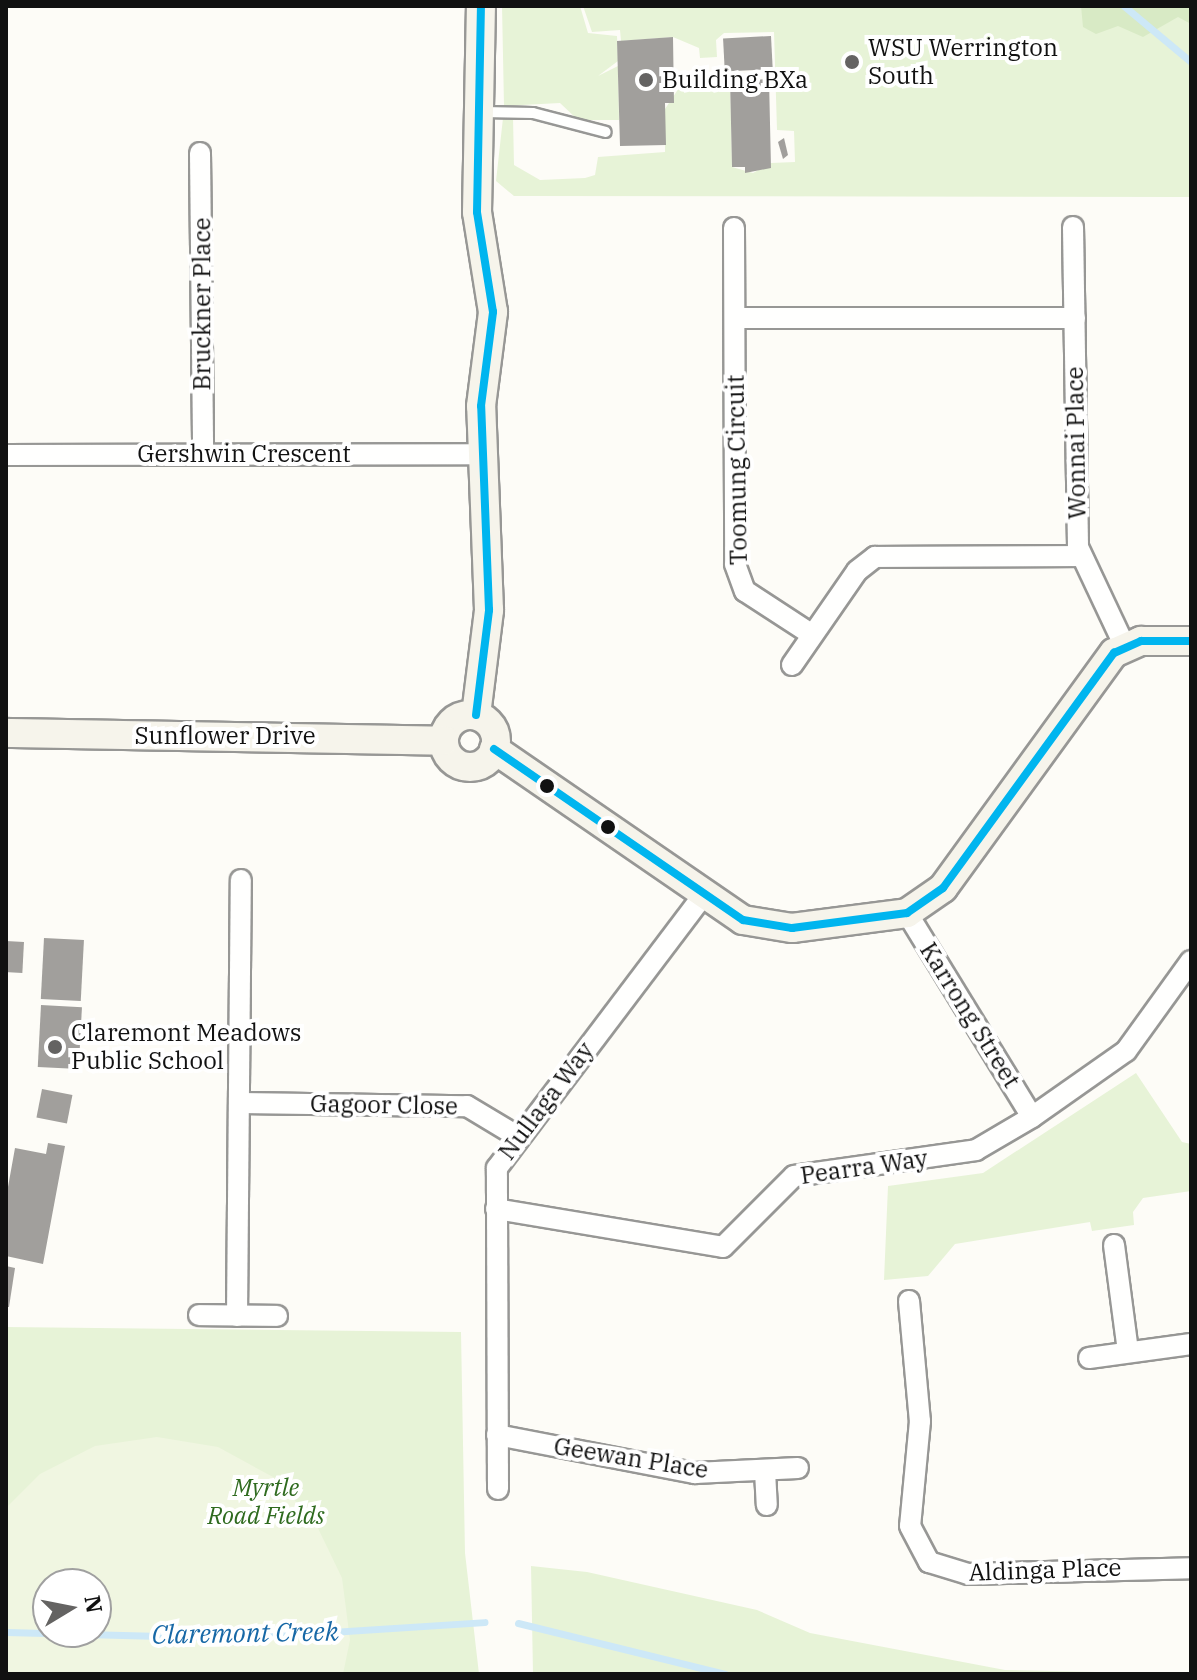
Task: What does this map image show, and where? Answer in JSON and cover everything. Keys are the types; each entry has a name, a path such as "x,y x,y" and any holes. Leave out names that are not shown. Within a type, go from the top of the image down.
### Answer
{"street":[{"path":"476,715 489,610 482,382 493,312 477,212 483,112 481,6"},
{"name":"Bruckner Place","path":"200,153 203,454"},
{"name":"Wonnai Place","path":"1073,227 1079,556 1125,647"},
{"name":"Toomung Circuit","path":"734,228 739,579 756,601 811,634"},
{"path":"735,318 1075,318"},
{"name":"Gershwin Crescent","path":"6,455 482,454"},
{"path":"792,665 857,571 875,557 1079,556"},
{"path":"494,749 705,893 767,928 907,913 943,888 1101,666 1125,647 1191,641"},
{"path":"476,715 454,720 444,741 455,762 470,767 494,749"},
{"path":"476,715 494,732 494,749"},
{"name":"Sunflower Drive","path":"6,733 444,741"},
{"path":"237,1316 241,880"},
{"name":"Nullaga Way","path":"498,1489 497,1168 517,1136 705,893"},
{"name":"Karrong Street","path":"907,913 1032,1117"},
{"name":"Pearra Way","path":"496,1209 723,1247 794,1176 976,1150 1032,1117 1126,1051 1191,961"},
{"name":"Gagoor Close","path":"241,1103 467,1106 517,1136"},
{"path":"1114,1245 1128,1352"},
{"name":"Aldinga Place","path":"909,1301 920,1421 910,1526 929,1562 968,1574 1191,1568"},
{"path":"199,1315 277,1316"},
{"path":"1089,1358 1191,1344"},
{"name":"Geewan Place","path":"497,1435 695,1473 798,1468"},
{"path":"765,1471 767,1505"}],"lane":[{"path":"483,112 533,113 606,132"}],"green space":[{"path":"502,6 580,6 588,33 617,36 618,61 598,76 618,66 619,120 578,120 560,103 504,106"},
{"name":"WSU Werrington South","path":"583,6 1191,6 1191,205 1189,197 514,196 496,181 503,118 513,117 514,165 540,180 585,178 595,175 598,157 665,152 665,109 685,79 730,79 732,167 753,173 771,163 795,162 794,131 777,130 774,32 724,33 716,40 717,57 700,58 699,48 673,37 621,41 620,30 592,32"},
{"path":"1081,6 1191,6 1191,24 1178,17 1143,37 1118,26 1096,34 1083,27"},
{"path":"1136,1073 1182,1142 1191,1144 1191,1191 1143,1198 1133,1212 1134,1225 1092,1231 1090,1222 955,1244 928,1276 884,1280 888,1186 983,1173"},
{"name":"Myrtle Road Fields","path":"6,1327 461,1332 465,1553 479,1674 6,1674"},
{"path":"157,1437 218,1447 273,1477 315,1522 342,1578 350,1640 343,1674 6,1674 6,1508 40,1474 95,1446"},
{"path":"531,1566 587,1572 757,1610 810,1633 1005,1670 1191,1674 533,1674"}],"building":[{"path":"771,36 773,69 725,71 723,39"},
{"name":"Building BXa","path":"673,37 674,103 665,103 666,145 620,146 617,41"},
{"path":"752,72 752,80 769,79 771,168 745,173 745,167 732,167 730,79"},
{"path":"784,138 788,155 783,159 778,142"},
{"path":"44,938 84,940 81,1001 41,999"},
{"path":"6,941 24,942 22,973 6,972"},
{"path":"41,1005 82,1007 79,1069 38,1067"},
{"path":"42,1089 72,1095 67,1123 36,1117"},
{"path":"48,1143 65,1146 43,1264 6,1256 6,1198 15,1148 46,1154"},
{"path":"6,1266 15,1268 9,1307 6,1307"}],"waterway":[{"path":"1124,6 1191,62"},
{"name":"Claremont Creek","path":"6,1632 239,1638 484,1622"},
{"name":"Claremont Creek","path":"518,1623 725,1674"}],"transit line":[{"path":"476,715 489,610 481,406 493,312 477,212 481,6"},
{"path":"494,749 743,920 792,928 907,913 943,888 1114,653 1141,641 1191,641"}],"place":[{"name":"WSU Werrington South","path":"852,62"},
{"name":"Building BXa","path":"646,80"},
{"name":"Claremont Meadows Public School","path":"55,1047"}]}
